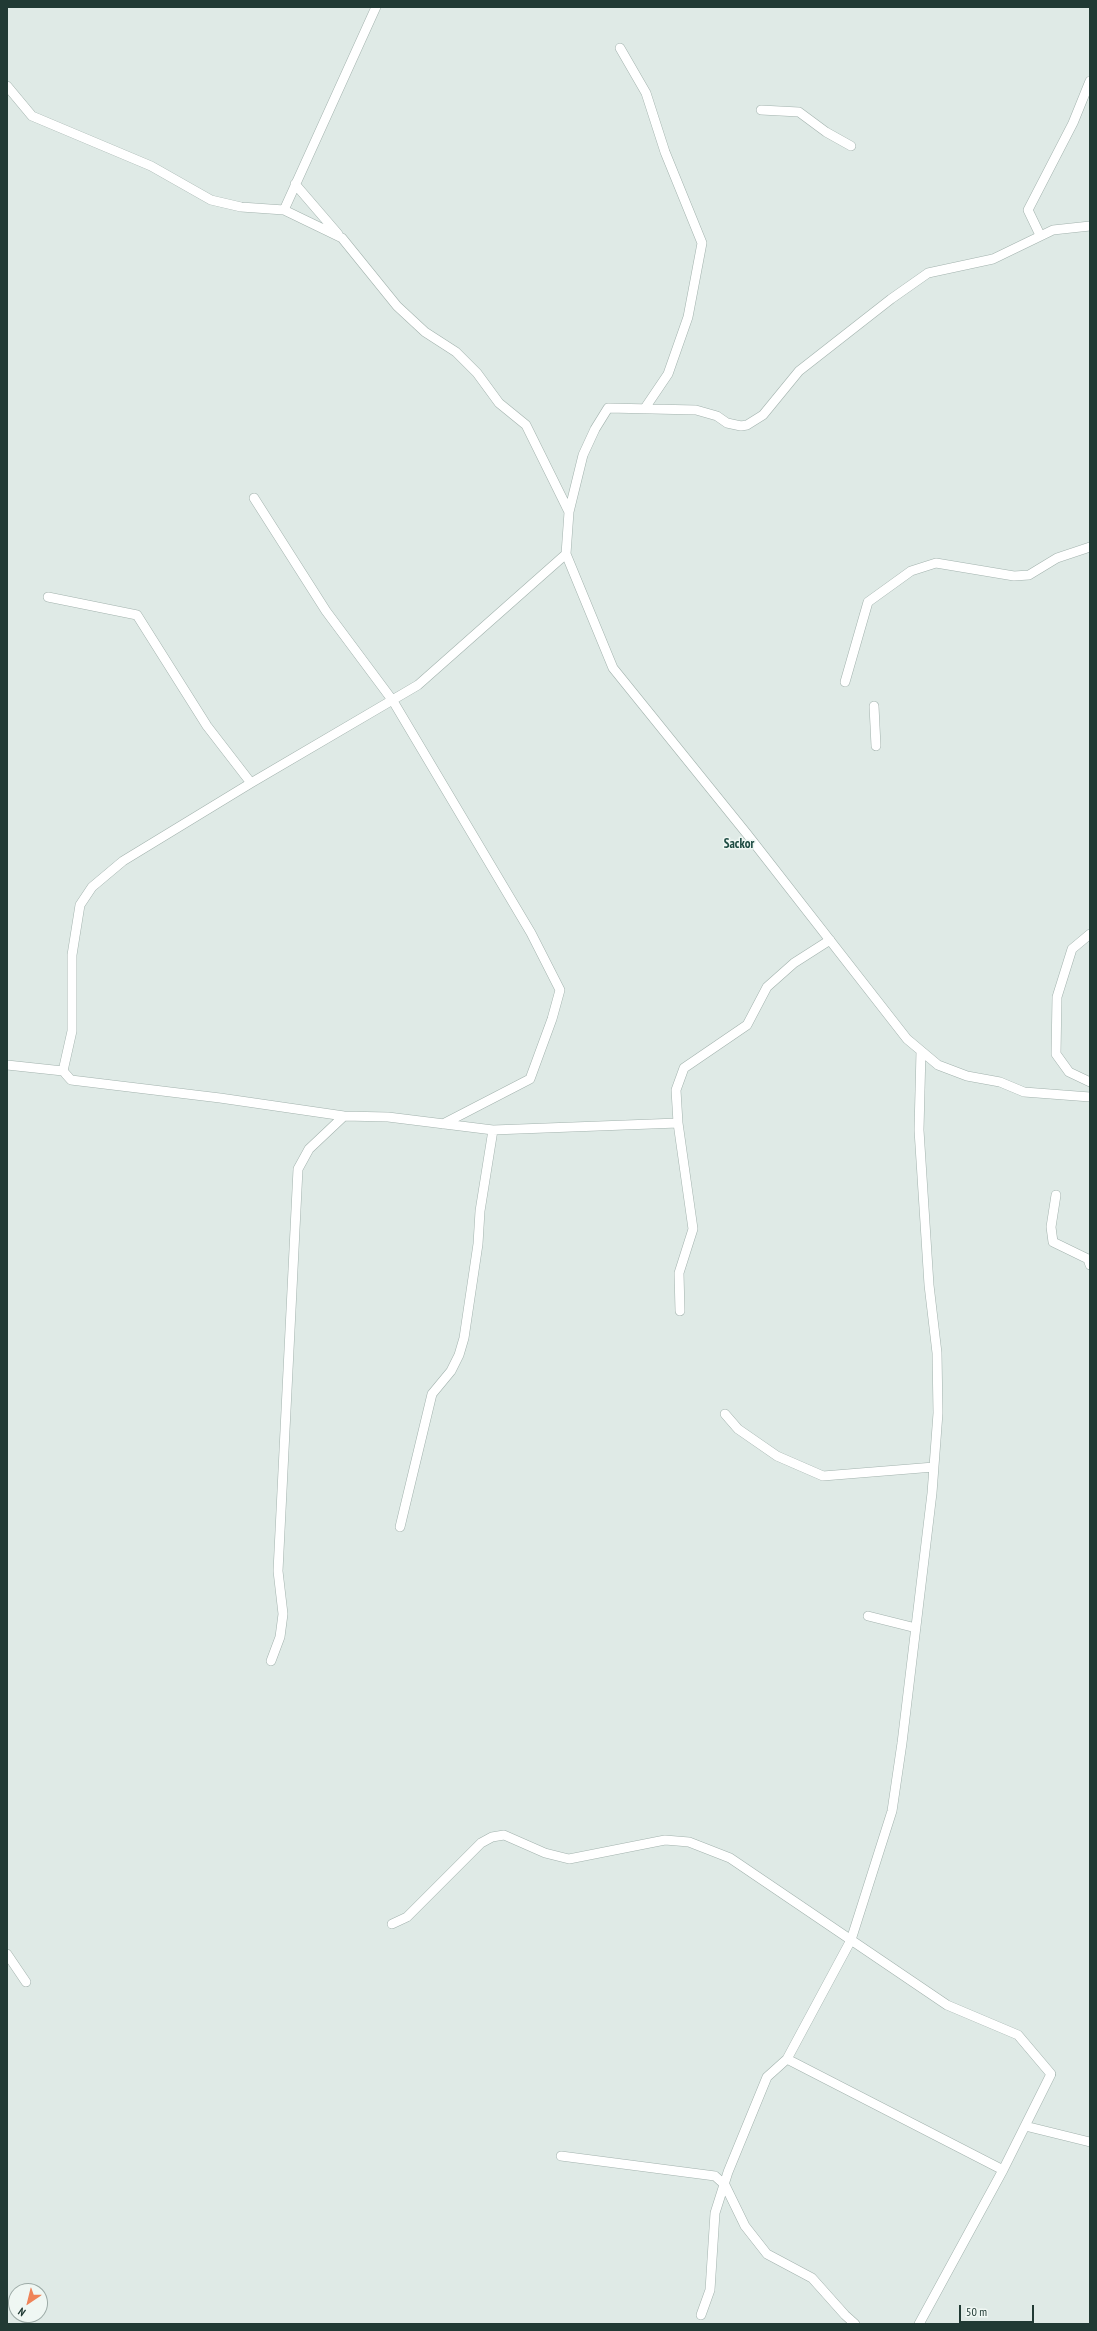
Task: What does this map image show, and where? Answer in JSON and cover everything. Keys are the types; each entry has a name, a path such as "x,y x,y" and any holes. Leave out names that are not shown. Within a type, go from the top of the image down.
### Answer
{"street":[{"path":"284,210 376,7"},
{"path":"620,48 646,93 665,152 702,243 688,317 668,374 645,408"},
{"path":"1040,235 1028,210 1073,123 1090,81"},
{"path":"7,86 32,116 151,166 211,200 241,207 284,210 342,238"},
{"path":"761,110 799,112 826,132 851,146"},
{"path":"295,184 342,238 397,306 425,332 456,352 477,373 499,403 526,425 569,512"},
{"path":"1090,226 1052,230 1040,235 1010,253 993,259 928,273 891,299 799,371 757,420 741,426 727,423 717,416 696,410 673,411 645,408 608,408 595,429 583,455 569,512 566,554 613,668 907,1039 938,1065 967,1076 1000,1082 1024,1092 1090,1097"},
{"path":"254,498 326,611 393,701 531,933 560,990 552,1019 530,1079 443,1124"},
{"path":"845,682 868,602 911,571 936,563 1014,576 1029,575 1057,558 1090,546"},
{"path":"63,1071 72,1031 72,955 80,905 92,887 123,861 250,783 418,686 566,554"},
{"path":"48,597 137,616 207,726 250,783"},
{"path":"874,706 876,746"},
{"path":"1090,934 1072,949 1057,997 1056,1054 1069,1072 1090,1082"},
{"path":"680,1310 680,1273 693,1229 678,1123 676,1090 684,1068 747,1025 767,987 794,963 830,940"},
{"path":"701,2315 710,2290 715,2212 728,2172 767,2077 787,2059 851,1940 892,1810 916,1628 934,1466 938,1413 937,1353 929,1285 919,1130 921,1051"},
{"path":"7,1065 63,1071 71,1080 220,1098 344,1116 388,1117 493,1130 678,1123"},
{"path":"271,1661 280,1637 283,1614 278,1571 298,1169 310,1149 344,1116"},
{"path":"400,1527 432,1394 451,1371 460,1355 464,1338 478,1244 480,1211 493,1130"},
{"path":"1056,1195 1051,1227 1053,1242 1088,1259 1090,1265"},
{"path":"725,1414 738,1429 777,1456 823,1476 934,1466"},
{"path":"868,1616 916,1628"},
{"path":"392,1924 407,1917 481,1843 492,1837 504,1835 545,1853 569,1859 665,1840 689,1842 730,1858 947,2005 1018,2035 1051,2074 1003,2170 919,2324"},
{"path":"7,1954 26,1982"},
{"path":"787,2059 1003,2170"},
{"path":"1026,2126 1090,2142"},
{"path":"561,2156 716,2176 725,2185 745,2226 767,2254 812,2278 855,2324"}],"district":[{"name":"Sackor","path":"739,844"}]}
